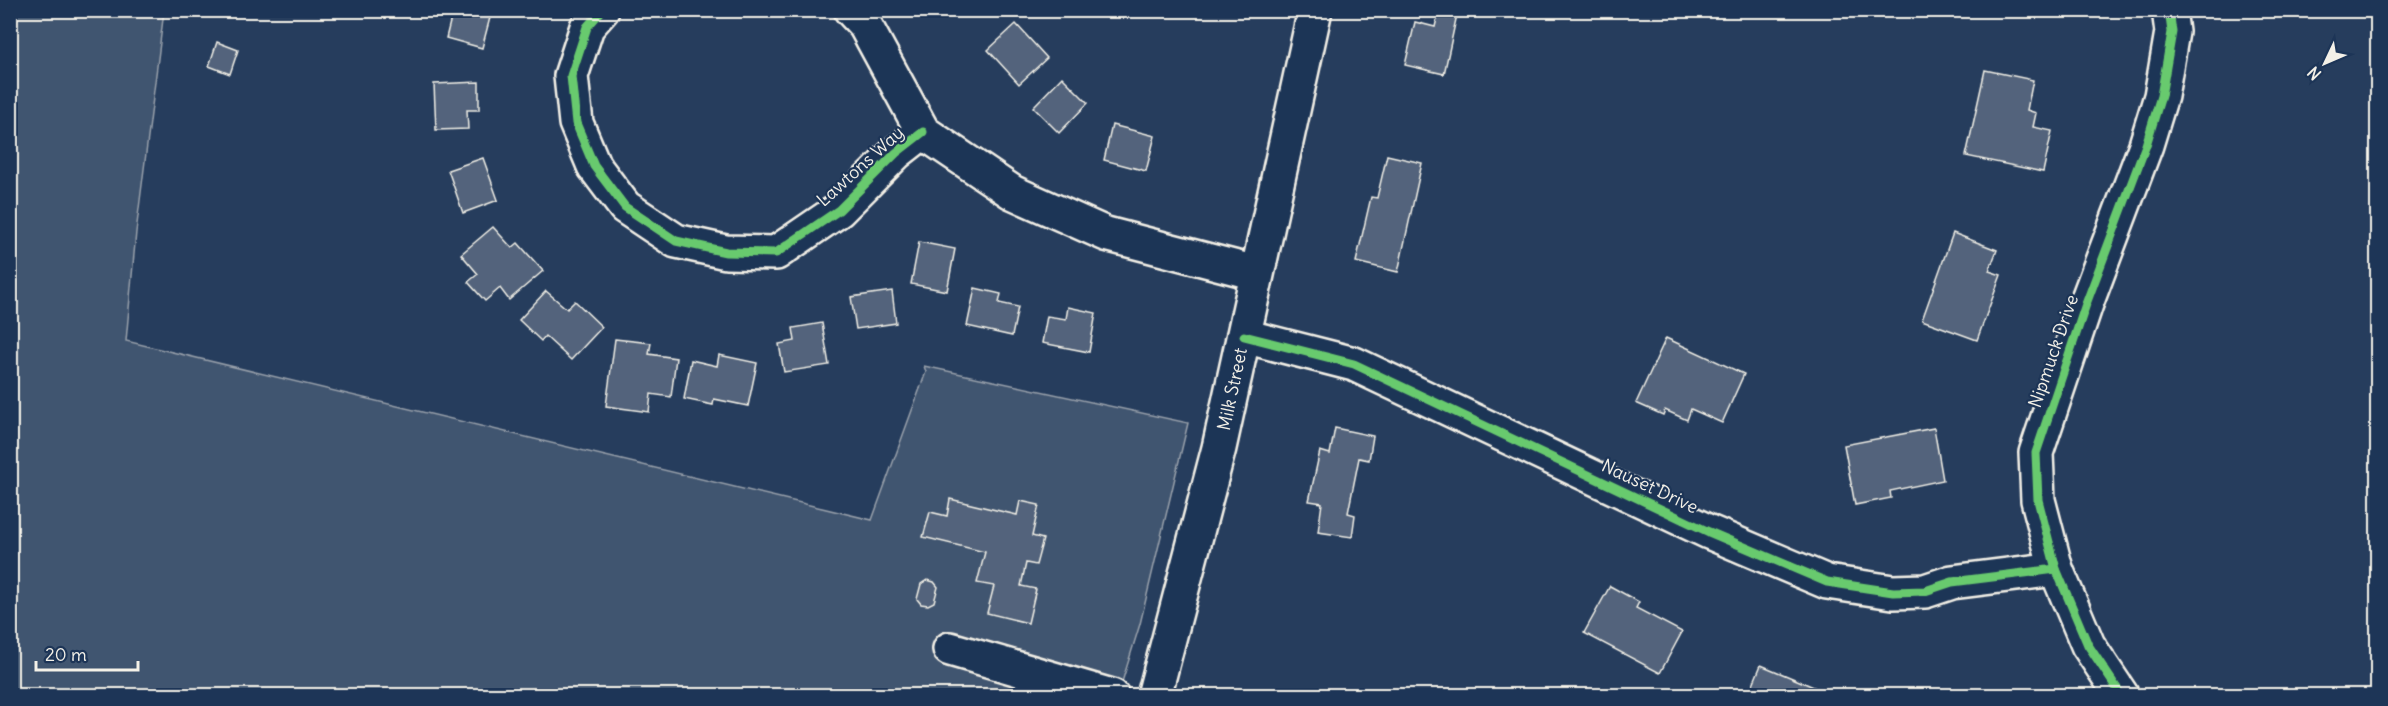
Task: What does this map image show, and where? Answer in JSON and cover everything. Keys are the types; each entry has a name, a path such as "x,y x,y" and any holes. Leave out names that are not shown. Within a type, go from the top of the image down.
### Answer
{"street":[{"name":"Lawtons Way","path":"602,10 587,27 571,76 576,123 594,166 625,207 676,241 726,252 776,253 839,210 896,153 923,132"},
{"name":"Lawtons Way","path":"851,10 865,25 923,132 1012,192 1106,234 1256,273"},
{"name":"Nipmuck Drive","path":"2122,696 2088,645 2056,569 2038,500 2036,453 2086,304 2146,145 2161,96 2172,32 2169,10"},
{"name":"Milk Street","path":"1154,696 1214,470 1244,336 1308,12"},
{"name":"Nauset Drive","path":"1244,336 1354,364 1709,531 1827,582 1893,592 1925,591 1952,582 2056,569"},
{"path":"950,649 1112,696"}],"shaded area":[{"path":"10,11 164,11 136,232 126,341 872,520 926,372 924,366 1188,423 1140,624 1118,695 11,695"}],"building":[{"path":"453,10 492,10 482,48 446,38"},
{"path":"1439,10 1458,10 1444,74 1405,65 1415,22 1435,27"},
{"path":"1016,24 1047,58 1019,84 988,50"},
{"path":"217,42 238,50 230,74 209,66"},
{"path":"1985,70 2033,80 2027,110 2036,113 2033,127 2052,131 2043,172 1966,156"},
{"path":"1062,77 1088,103 1059,133 1033,107"},
{"path":"479,82 479,110 467,110 468,129 436,130 434,84"},
{"path":"1112,125 1155,136 1146,171 1104,160"},
{"path":"1387,155 1422,163 1398,272 1356,262 1371,197 1377,198"},
{"path":"483,158 498,200 463,213 448,170"},
{"path":"493,227 512,248 518,243 543,271 509,300 500,288 485,301 468,282 478,274 461,254"},
{"path":"1953,233 1997,250 1989,271 2001,275 1977,340 1922,320"},
{"path":"919,242 955,249 947,291 911,284"},
{"path":"975,288 1001,294 999,303 1018,307 1012,336 967,326"},
{"path":"546,291 567,309 575,301 602,327 571,360 545,336 541,341 519,320"},
{"path":"892,291 896,323 856,329 851,297"},
{"path":"1068,307 1096,313 1089,352 1042,343 1047,316 1066,319"},
{"path":"822,323 829,365 784,372 779,344 795,341 793,328"},
{"path":"1666,338 1744,374 1722,423 1691,409 1687,420 1665,410 1663,415 1636,403"},
{"path":"615,339 651,343 649,354 676,358 671,397 651,394 649,412 606,406"},
{"path":"719,355 757,363 748,406 714,399 713,405 684,399 691,360 717,366"},
{"path":"1335,428 1373,436 1369,460 1359,458 1348,513 1355,515 1352,537 1318,532 1322,503 1309,501 1320,451 1330,454"},
{"path":"1934,428 1943,480 1890,491 1891,498 1855,505 1844,445"},
{"path":"950,499 1017,515 1020,501 1039,505 1032,536 1043,539 1036,565 1026,563 1021,586 1036,589 1028,623 987,613 994,586 977,583 985,552 923,537 930,512 947,516"},
{"path":"927,580 934,582 938,587 934,602 928,605 921,604 917,599 921,584"},
{"path":"1610,586 1639,602 1636,608 1682,632 1660,673 1584,633"},
{"path":"1761,665 1828,693 1830,688 1849,696 1768,696 1751,689"}],"cycle path":[{"path":"602,10 587,27 571,76 576,123 594,166 625,207 676,241 726,252 776,253 839,210 896,153 923,132"},
{"path":"2122,696 2088,645 2056,569 2038,500 2036,453 2086,304 2146,145 2161,96 2172,32 2169,10"},
{"path":"1244,336 1354,364 1709,532 1827,582 1893,592 1925,591 1952,582 2056,569"}]}
